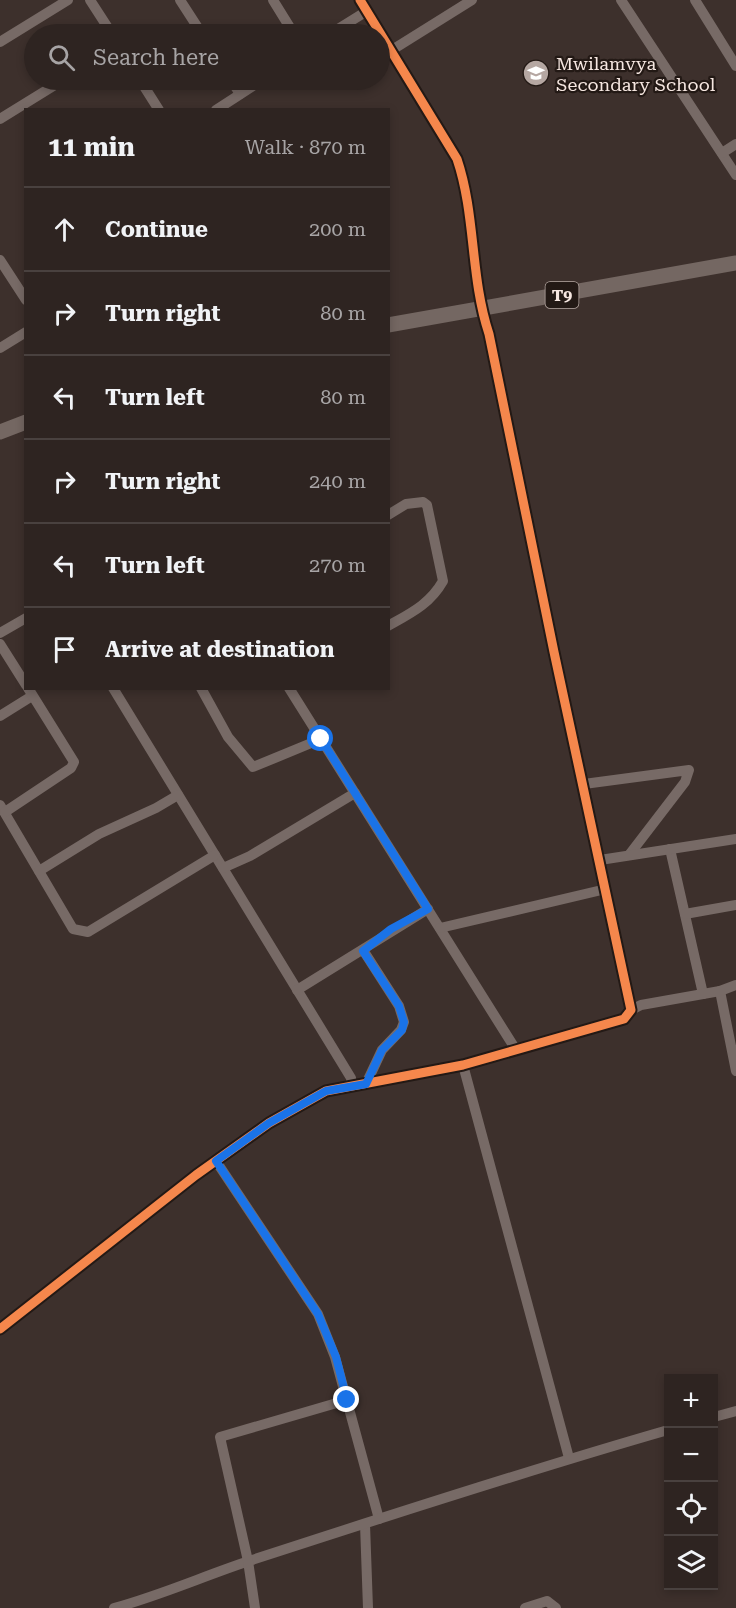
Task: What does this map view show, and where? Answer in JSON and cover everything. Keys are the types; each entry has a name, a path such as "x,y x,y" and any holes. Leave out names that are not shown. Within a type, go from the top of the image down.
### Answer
{"highway":[{"name":"T9","path":"390,325 736,263"},
{"path":"0,432 24,423"}],"street":[{"path":"29,24 68,0"},
{"path":"90,0 106,24"},
{"path":"180,0 196,24"},
{"path":"273,0 288,24"},
{"path":"360,0 376,24"},
{"path":"392,50 472,0"},
{"path":"621,0 736,175"},
{"path":"695,0 736,66"},
{"path":"345,24 367,10"},
{"path":"0,42 24,27"},
{"path":"390,47 457,159 460,170 481,310 489,334 551,640 584,784 631,1010"},
{"path":"0,119 47,90"},
{"path":"146,90 158,108"},
{"path":"237,90 240,94"},
{"path":"219,108 246,90"},
{"path":"722,153 736,144"},
{"path":"2,267 24,297"},
{"path":"0,348 24,333"},
{"path":"390,514 406,504 423,502 427,506 443,581 436,594 420,608 390,625"},
{"path":"0,633 24,619"},
{"path":"0,644 24,682"},
{"path":"114,690 351,1078 352,1086"},
{"path":"202,690 228,737 253,767 321,739"},
{"path":"290,690 516,1050"},
{"path":"0,716 30,692 74,762 71,768 2,808 73,929 88,932 215,855"},
{"path":"584,784 689,770 680,790 629,855"},
{"path":"223,868 250,856 355,793"},
{"path":"39,871 99,834 156,808 178,795"},
{"path":"600,860 736,839"},
{"path":"670,849 703,994"},
{"path":"440,928 606,889"},
{"path":"685,914 736,905"},
{"path":"297,990 363,951 391,929 428,909"},
{"path":"363,951 399,1006 404,1022 402,1030 382,1050 366,1084"},
{"path":"0,1329 216,1161 269,1123 326,1091 464,1065 624,1019 631,1010 641,1005 720,991 736,985"},
{"path":"720,991 736,1071"},
{"path":"464,1065 569,1458"},
{"path":"216,1161 318,1314 336,1357 379,1520"},
{"path":"255,1608 248,1561 219,1437 347,1400"},
{"path":"718,1416 736,1411"},
{"path":"114,1608 150,1598 248,1561 569,1458 664,1431"},
{"path":"365,1524 368,1608"},
{"path":"525,1608 547,1601 556,1608"}],"cycle path":[{"path":"360,0 375,24"},
{"path":"0,1329 196,1175 269,1123 326,1091 463,1065 624,1019 631,1010 483,312 463,180 457,159 390,49"}],"place":[{"name":"Mwilamvya Secondary School","path":"536,73"}],"route":[{"path":"321,739 428,909 391,929 363,951 399,1006 404,1022 402,1030 382,1050 366,1084 326,1091 269,1123 216,1161 318,1314 336,1357 347,1400"}]}
